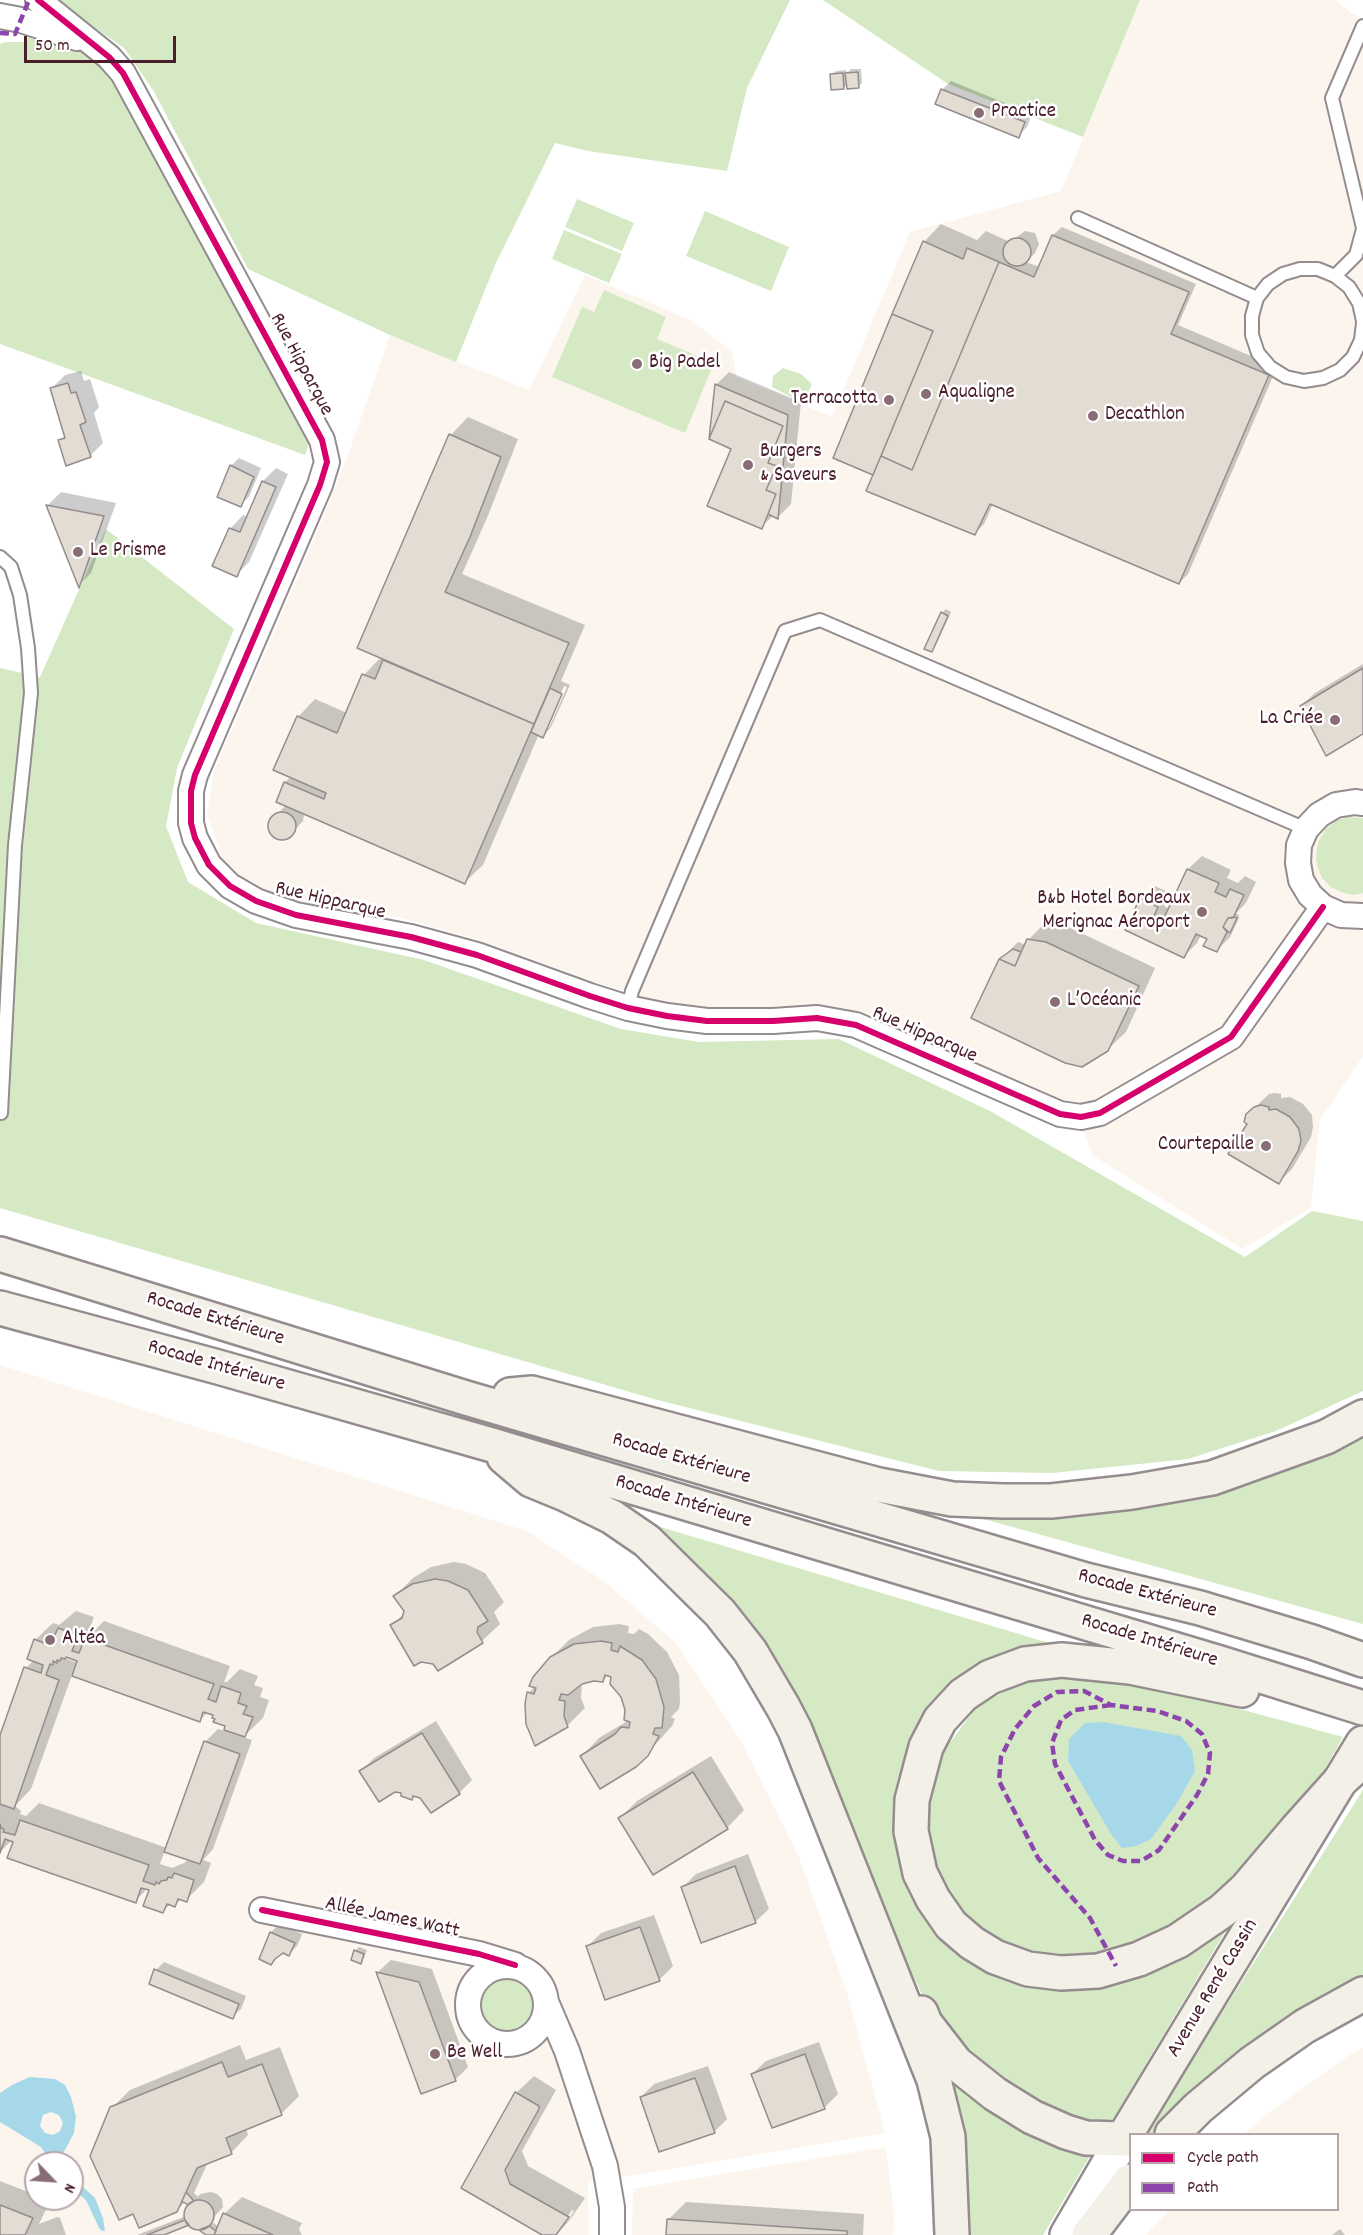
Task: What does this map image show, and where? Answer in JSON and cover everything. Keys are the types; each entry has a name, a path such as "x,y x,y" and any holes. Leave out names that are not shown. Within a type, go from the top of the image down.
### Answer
{"main road":[{"name":"Rocade Extérieure","path":"0,1254 466,1398 1086,1580 1200,1608 1312,1641 1363,1660"},
{"name":"Rocade Intérieure","path":"0,1308 218,1367 492,1446 1220,1663 1363,1708"},
{"path":"466,1398 532,1393 879,1485 952,1499 1003,1502 1051,1501 1132,1492 1212,1478 1326,1437 1363,1417"},
{"path":"492,1446 531,1480 612,1517 647,1541 728,1623 750,1651 795,1730 818,1764 925,2023 956,2063 994,2094 1032,2117 1086,2138 1123,2139"},
{"path":"1312,1641 1363,1655"},
{"path":"1352,1770 1246,1889 1222,1911 1178,1941 1139,1959 1098,1971 1061,1973 1028,1969 995,1957 972,1943 951,1925 933,1899 920,1873 911,1832 912,1800 919,1769 926,1747 940,1720 963,1695 990,1677 1025,1664 1062,1660 1130,1667 1213,1683 1363,1720"},
{"path":"795,1730 934,2080 948,2138 952,2235"},
{"name":"Avenue René Cassin","path":"1067,2235 1123,2139 1352,1770 1363,1743"},
{"path":"1173,2133 1198,2108 1252,2063 1305,2026 1363,1994"},
{"path":"1089,2235 1129,2184"}],"street":[{"name":"Rue Hipparque","path":"38,0 91,42 123,72 322,440 327,462 320,485 195,775 190,807 191,823 201,852 218,877 242,895 296,915 411,937 477,955 628,1008 707,1021 818,1018 837,1020 871,1030 1060,1114 1081,1117 1100,1113 1232,1037 1323,907"},
{"name":"Rue Hipparque","path":"0,16 21,20 91,42"},
{"path":"1363,803 1336,805 1319,815 1306,829 1299,845 1298,863 1301,880 1310,895 1323,907 1341,915 1363,916"},
{"name":"Allée James Watt","path":"262,1910 479,1954 515,1965"},
{"path":"546,2002 545,2015 539,2027 530,2037 518,2043 505,2044 492,2042 472,2025 467,2000 478,1976 489,1969 502,1965 515,1965 527,1970 537,1978 567,2051 605,2166 612,2207 612,2235"}],"lane":[{"path":"1335,276 1356,255 1363,228 1332,98 1363,26"},
{"path":"1078,218 1257,298"},
{"path":"1300,269 1318,269 1335,276 1349,287 1359,303 1363,322 1361,340 1353,357 1340,370 1323,378 1304,381 1286,377 1270,367 1258,352 1252,335 1252,316 1257,298 1268,284 1283,274 1300,269"},
{"path":"0,557 11,567 20,595 28,648 31,693 15,844 1,1113"},
{"path":"628,1008 632,991 785,631 820,620 1306,829"}],"shaded area":[{"path":"1140,0 1336,0 1351,13 1363,19 1363,1056 1320,1120 1311,1208 1242,1249 1092,1155 1075,1108 860,1011 717,1011 664,1003 600,984 482,941 401,918 295,900 253,886 223,860 207,814 214,771 313,542 349,452 390,335 529,390 585,275 693,321 733,353 736,377 832,417 910,232 1061,191"},
{"path":"0,1365 527,1531 605,1582 676,1643 741,1741 799,1857 847,1993 885,2133 588,2183 589,2235 0,2235"},
{"path":"1363,2048 1363,2235 1146,2235 1168,2211 1339,2211 1339,2133 1245,2133 1267,2114 1346,2057"},
{"path":"886,2147 894,2217 893,2235 632,2235 633,2189"}],"green space":[{"path":"55,0 790,0 747,88 727,171 588,151 555,143 495,265 456,362 390,335 248,269 153,90 124,48"},
{"path":"823,0 1140,0 1083,137 948,84"},
{"path":"31,34 73,47 104,65 122,90 309,444 305,455 0,344 0,44 25,42"},
{"path":"577,199 634,223 622,251 565,227"},
{"path":"705,211 789,247 771,291 686,256"},
{"path":"564,230 622,254 609,283 552,259"},
{"path":"604,290 666,317 657,339 714,363 685,433 552,377 582,307 594,312"},
{"path":"783,368 801,374 812,384 806,398 793,398 772,387 773,376"},
{"path":"106,529 234,629 177,768 166,826 188,882 256,923 424,960 621,1029 699,1042 839,1039 990,1111 1245,1257 1312,1211 1363,1221 1363,1391 1276,1431 1188,1459 1052,1473 939,1471 654,1399 0,1208 0,668 40,677"},
{"path":"1348,817 1363,818 1363,893 1355,895 1343,893 1331,887 1322,878 1317,866 1316,853 1319,840 1326,829 1336,821"},
{"path":"1363,1434 1363,1624 962,1513"},
{"path":"637,1520 1056,1645 1009,1653 964,1675 929,1712 904,1759 893,1813 900,1867 923,1912 998,1975 1044,1990 1092,1987 1136,1977 1177,1961 1231,1922 1113,2119 1080,2124 1041,2109 960,2048 926,2003 889,1925 813,1742"},
{"path":"1089,1675 1170,1690 1343,1737 1316,1785 1264,1852 1201,1908 1137,1946 1076,1958 1024,1952 974,1926 945,1886 930,1844 928,1802 943,1752 977,1706 1027,1680"},
{"path":"1363,1790 1363,1979 1226,2065 1155,2133 1146,2133"},
{"path":"506,1976 526,1984 534,2004 526,2024 506,2032 486,2024 478,2004 486,1984"},
{"path":"944,2073 989,2109 1039,2140 1090,2156 1043,2235 964,2235"}],"water":[{"path":"1103,1722 1181,1736 1192,1750 1195,1771 1177,1803 1151,1839 1136,1846 1122,1848 1111,1834 1068,1761 1069,1739 1085,1723"},
{"path":"30,2077 55,2079 65,2085 76,2117 74,2133 64,2151 44,2151 41,2147 0,2122 0,2093","holes":["51,2112 59,2115 63,2123 60,2131 53,2135 45,2133 40,2126 43,2115"]},
{"path":"84,2188 95,2198 103,2218 105,2231 99,2228 84,2198"}],"building":[{"path":"858,72 859,88 847,89 845,73"},
{"path":"843,73 844,89 831,90 830,74"},
{"name":"Practice","path":"941,89 1025,122 1019,138 935,104"},
{"name":"Decathlon","path":"1052,235 1189,292 1171,334 1269,375 1179,584 990,504 975,535 866,491 881,456 912,470 999,262 1034,277"},
{"path":"1017,238 1027,242 1031,252 1027,262 1017,266 1007,262 1003,252 1007,242"},
{"name":"Aqualigne","path":"923,241 963,259 967,248 999,262 912,470 881,456 933,331 892,314"},
{"path":"892,314 933,331 873,475 833,458"},
{"path":"68,383 71,393 76,392 86,422 80,425 91,457 66,466 58,440 65,438 50,388"},
{"path":"715,384 788,415 778,519 768,514 776,494 766,490 777,466 768,463 783,426 725,401 709,439"},
{"name":"Burgers & Saveurs","path":"725,401 783,426 768,463 777,466 766,490 776,494 762,529 707,506 731,449 709,439"},
{"path":"449,434 501,457 470,537 445,592 569,643 534,724 357,648"},
{"path":"230,465 254,477 241,507 217,497"},
{"path":"262,481 276,487 237,577 212,566 229,528 240,532"},
{"name":"Le Prisme","path":"46,505 104,516 79,588"},
{"path":"941,612 948,616 932,652 924,649"},
{"path":"383,660 534,724 465,884 276,802 284,782 324,799 326,793 273,770 297,716 337,733 362,674 375,679"},
{"name":"La Criée","path":"1363,668 1363,734 1326,756 1300,706"},
{"path":"550,688 562,694 543,738 531,732"},
{"path":"282,812 292,816 296,826 292,836 282,840 272,836 268,826 272,816"},
{"name":"B&b Hotel Bordeaux Merignac Aéroport","path":"1187,869 1219,883 1215,892 1226,897 1230,889 1244,895 1233,918 1228,918 1223,927 1227,932 1217,952 1203,946 1207,939 1196,934 1184,958 1125,930 1140,898 1158,907 1152,920 1161,924"},
{"path":"1228,918 1237,918 1230,933 1223,927"},
{"name":"L’Océanic","path":"1027,939 1046,942 1139,986 1108,1051 1082,1067 1065,1063 971,1018 999,959 1015,966"},
{"path":"1013,949 1021,952 1015,966 999,959"},
{"name":"Courtepaille","path":"1261,1105 1269,1107 1269,1110 1276,1109 1290,1117 1299,1129 1301,1141 1298,1151 1279,1184 1228,1154 1247,1124 1244,1122 1246,1114 1254,1107"},
{"path":"435,1579 448,1581 468,1590 488,1621 478,1627 477,1632 483,1643 438,1671 433,1664 421,1662 414,1666 390,1625 402,1618 404,1611 393,1596 412,1584"},
{"path":"58,1628 78,1635 72,1651 79,1653 85,1638 214,1684 208,1699 216,1702 221,1686 241,1693 238,1703 247,1706 243,1714 253,1717 245,1737 224,1730 225,1726 213,1722 215,1719 212,1718 213,1715 203,1712 200,1722 72,1676 77,1661 66,1657 61,1658 60,1661 57,1660 57,1663 53,1661 53,1665 50,1664 46,1675 59,1680 14,1809 0,1804 0,1735 24,1667 41,1673 43,1665 27,1659 34,1639 44,1643 47,1634 54,1637"},
{"path":"601,1641 612,1643 611,1650 618,1652 620,1646 642,1660 656,1679 664,1707 662,1728 655,1728 653,1734 659,1736 648,1756 636,1767 600,1789 580,1756 615,1734 621,1727 629,1728 630,1722 624,1720 625,1710 621,1697 610,1684 611,1677 605,1675 603,1682 594,1681 582,1684 568,1695 561,1694 559,1700 565,1701 564,1716 568,1727 535,1746 526,1724 525,1704 527,1692 534,1694 536,1688 529,1686 533,1677 550,1657 574,1644"},
{"path":"422,1733 460,1794 431,1813 420,1798 413,1796 412,1800 401,1796 401,1793 395,1792 379,1802 359,1771"},
{"path":"204,1741 240,1754 200,1864 164,1852"},
{"path":"693,1772 728,1829 653,1875 618,1818"},
{"path":"20,1820 149,1865 143,1881 159,1884 168,1877 172,1878 174,1873 194,1880 187,1902 178,1899 175,1907 167,1904 163,1913 143,1906 149,1890 141,1888 136,1903 7,1858 13,1842 5,1839 0,1853 0,1824 4,1829 3,1832 15,1835"},
{"path":"735,1866 756,1923 701,1943 681,1887"},
{"path":"640,1927 660,1981 605,2000 586,1946"},
{"path":"270,1932 295,1943 289,1956 283,1953 271,1965 259,1959"},
{"path":"354,1950 364,1954 361,1964 351,1960"},
{"path":"154,1969 239,2004 233,2019 149,1984"},
{"path":"376,1972 419,1982 456,2081 421,2094"},
{"path":"805,2054 825,2109 772,2128 751,2074"},
{"path":"222,2062 228,2077 262,2064 282,2115 226,2138 232,2154 197,2168 177,2212 139,2228 133,2214 119,2220 90,2156 110,2107"},
{"path":"695,2078 715,2133 659,2152 640,2097"},
{"path":"515,2092 539,2106 539,2109 505,2170 510,2184 569,2217 556,2235 542,2235 461,2188"},
{"path":"186,2192 194,2201 188,2205 182,2201"},
{"path":"199,2200 210,2204 214,2215 210,2226 199,2230 188,2226 184,2215 188,2204"},
{"path":"0,2205 33,2218 25,2235 0,2235"},
{"path":"223,2213 273,2235 214,2235"},
{"path":"667,2219 847,2231 847,2235 666,2235"},
{"path":"185,2220 189,2225 164,2235 147,2235"},
{"path":"209,2226 216,2231 214,2235 206,2235 199,2230"}],"marked path":[{"path":"0,33 15,34 29,0"},
{"path":"1111,1705 1075,1710 1061,1720 1052,1743 1055,1764 1095,1840 1108,1855 1123,1861 1141,1861 1159,1850 1197,1795 1208,1774 1210,1753 1202,1734 1186,1721 1157,1711 1111,1705 1084,1691 1057,1692 1034,1706 1015,1729 1001,1757 999,1781 1038,1858 1090,1918 1116,1966"}],"cycle path":[{"path":"38,0 109,57 123,73 322,440 327,462 320,485 195,775 191,791 191,823 195,838 209,865 230,886 256,901 296,915 411,937 477,955 628,1008 707,1021 817,1018 856,1025 1060,1114 1081,1117 1100,1113 1231,1037 1323,907"},
{"path":"262,1910 479,1954 515,1965"}],"place":[{"name":"Practice","path":"979,113"},
{"name":"Big Padel","path":"637,364"},
{"name":"Aqualigne","path":"926,394"},
{"name":"Terracotta","path":"889,400"},
{"name":"Decathlon","path":"1093,416"},
{"name":"Burgers & Saveurs","path":"748,465"},
{"name":"Le Prisme","path":"78,552"},
{"name":"La Criée","path":"1335,720"},
{"name":"B&b Hotel Bordeaux Merignac Aéroport","path":"1202,912"},
{"name":"L’Océanic","path":"1055,1002"},
{"name":"Courtepaille","path":"1266,1146"},
{"name":"Altéa","path":"50,1640"},
{"name":"Be Well","path":"435,2054"}]}
